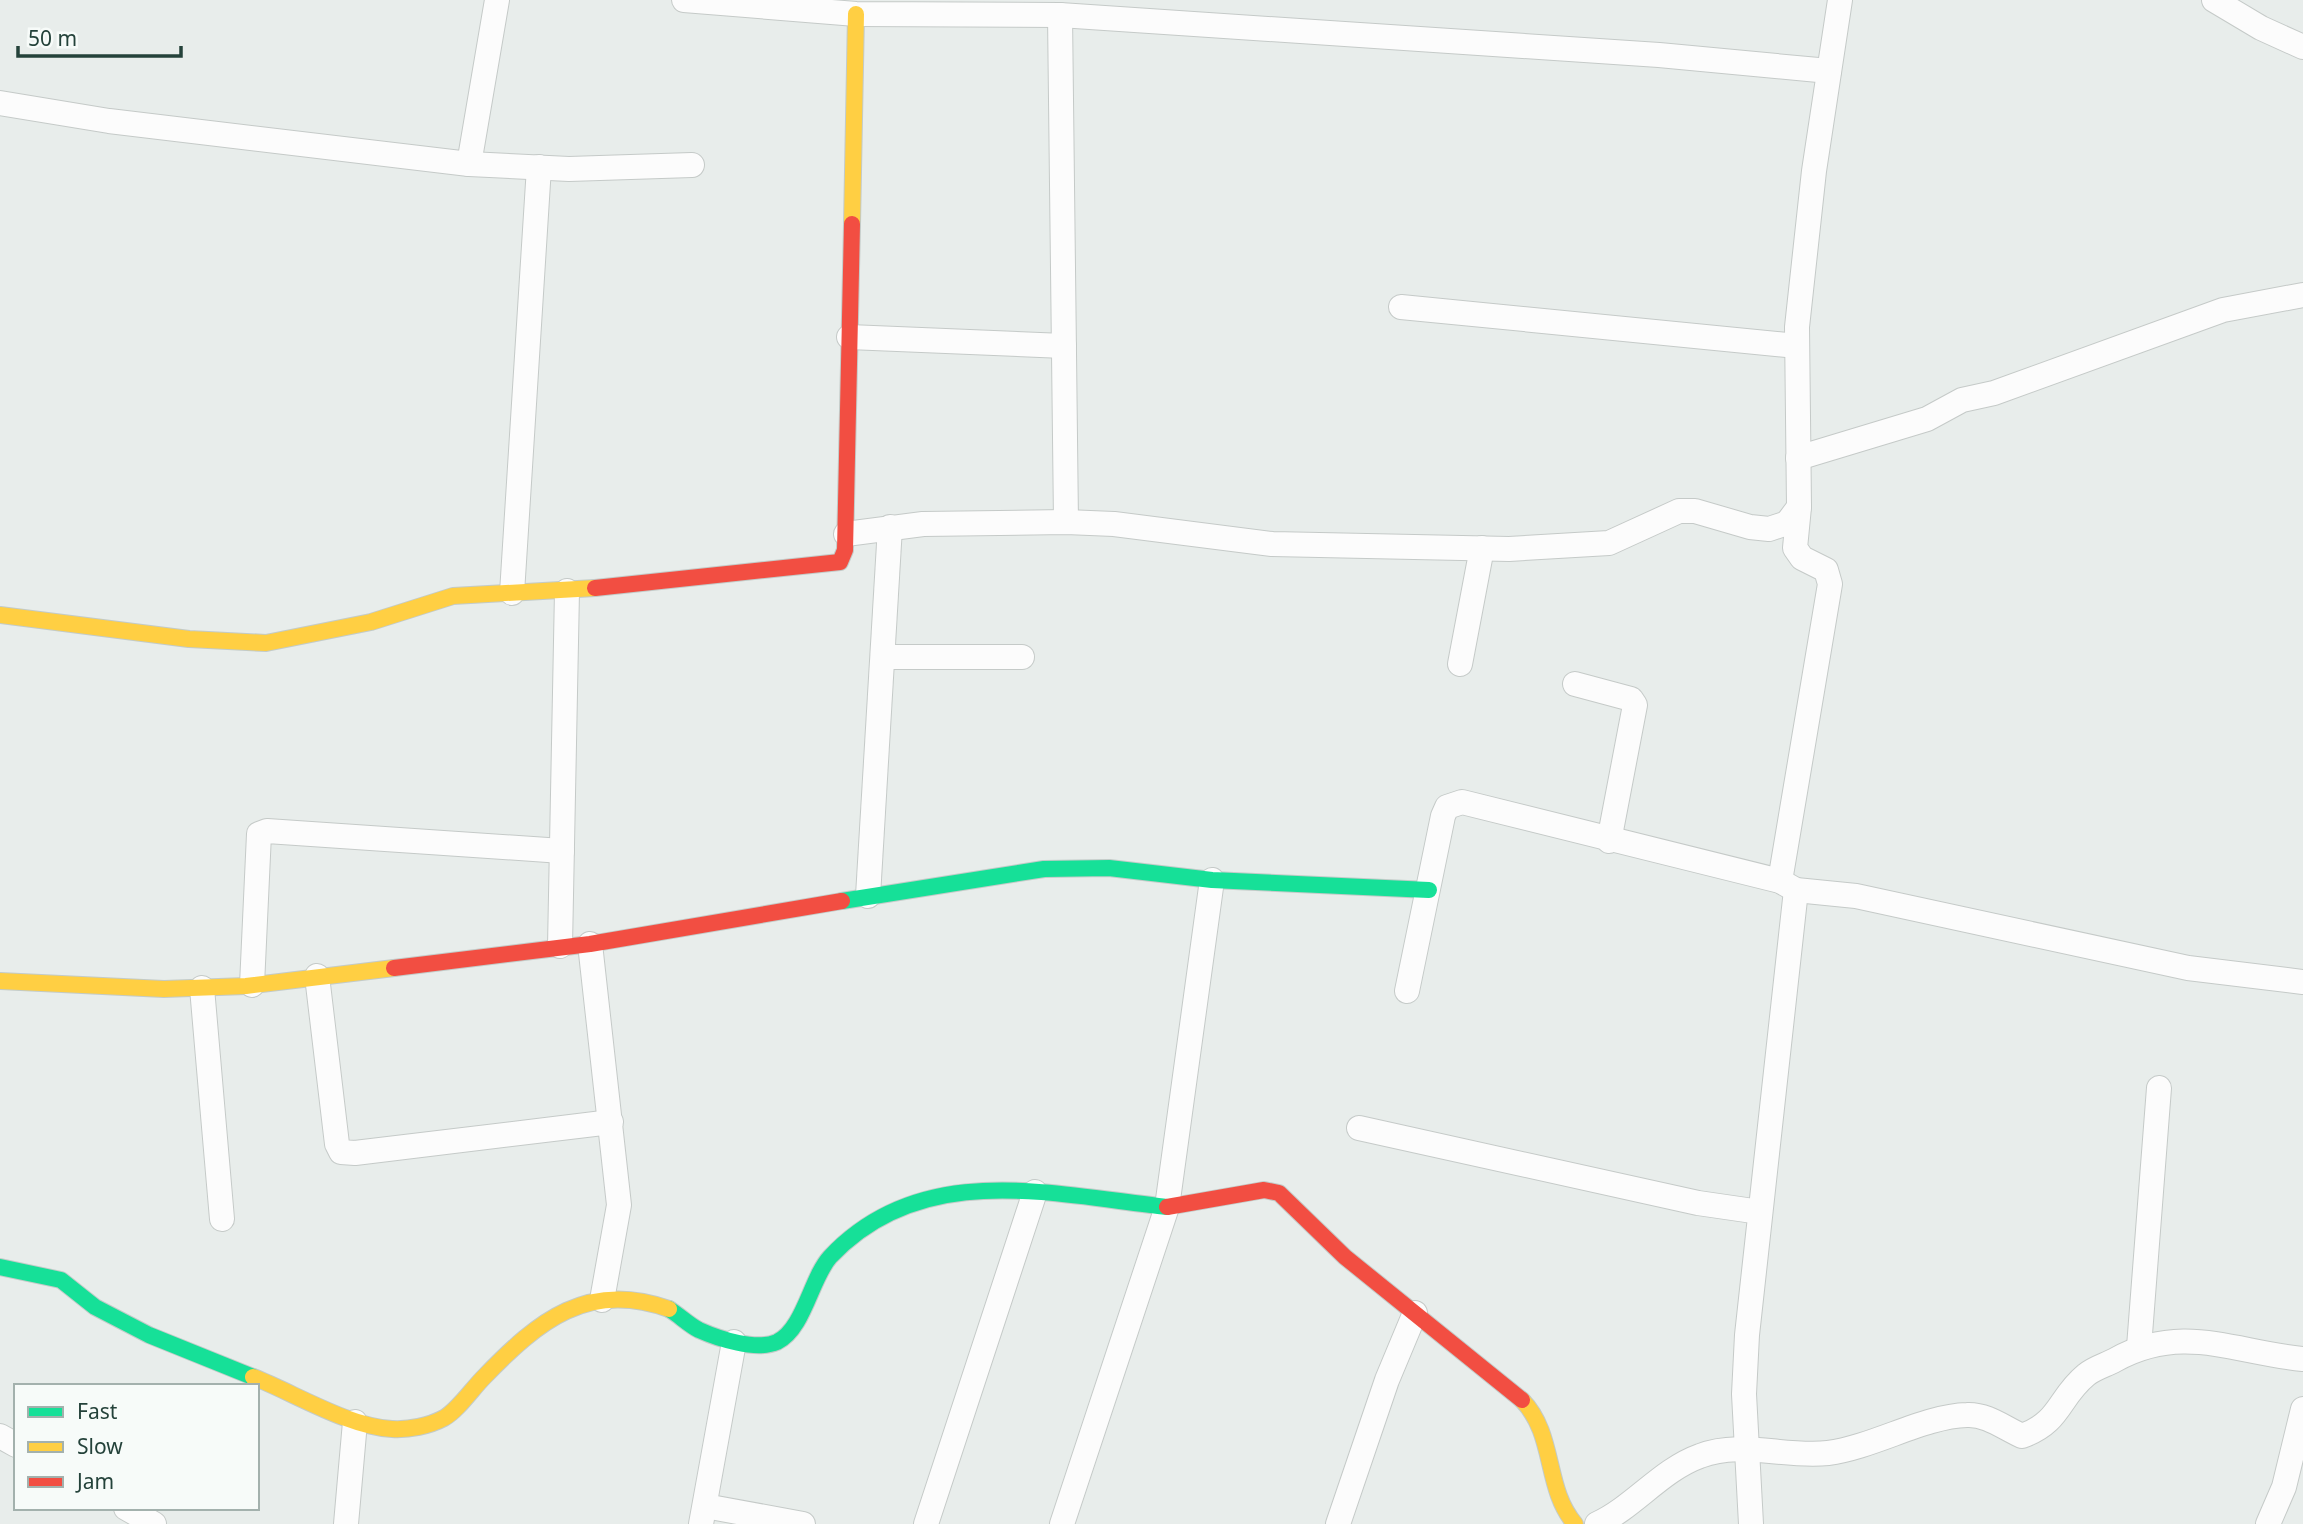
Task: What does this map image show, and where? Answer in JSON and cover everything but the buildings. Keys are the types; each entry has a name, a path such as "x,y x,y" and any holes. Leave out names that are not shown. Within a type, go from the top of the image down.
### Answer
{"street":[{"path":"469,164 497,0"},
{"path":"684,0 856,14 1060,15 1659,55 1829,71"},
{"path":"1751,1524 1744,1394 1747,1335 1788,886 1830,584 1826,570 1796,552 1799,508 1797,346 1812,184 1840,0"},
{"path":"2214,0 2261,28 2303,47"},
{"path":"0,615 189,639 267,643 371,622 439,598 483,593 567,591 836,564 845,555 846,534 856,14"},
{"path":"1060,15 1066,522"},
{"path":"0,103 109,121 469,164 569,169 692,165"},
{"path":"512,593 539,167"},
{"path":"1798,458 1927,419 1962,400 1994,393 2222,310 2303,295"},
{"path":"1401,307 1797,346"},
{"path":"849,337 1064,346"},
{"path":"846,534 890,527 1066,522 1114,524 1272,544 1482,548 1609,543 1679,511 1695,511 1750,527 1769,529 1787,523 1799,508"},
{"path":"868,896 890,527"},
{"path":"1460,664 1482,548"},
{"path":"560,946 567,591"},
{"path":"883,657 1023,657"},
{"path":"1575,684 1624,696 1631,699 1635,705 1609,841"},
{"path":"1407,991 1443,816 1447,807 1456,802 1478,804 1609,841 1788,886 1856,896 2188,968 2303,982"},
{"path":"252,985 259,834 267,831 562,851"},
{"path":"0,981 164,989 252,985 590,944 868,896 1054,869 1109,868 1212,880 1429,890"},
{"path":"1062,1524 1167,1207 1212,880"},
{"path":"590,944 619,1216 602,1300"},
{"path":"317,976 337,1144 341,1152 355,1153 611,1122"},
{"path":"202,988 222,1219"},
{"path":"2139,1347 2159,1088"},
{"path":"1359,1128 1698,1202 1760,1212"},
{"path":"0,1267 61,1280 77,1290 95,1307 149,1335 301,1396 355,1422 391,1429 431,1425 457,1407 512,1348 550,1320 574,1307 602,1300 638,1299 653,1303 670,1309 698,1330 734,1342 768,1344 779,1340 796,1321 827,1260 852,1235 882,1215 918,1201 960,1190 999,1188 1167,1207 1255,1191 1279,1194 1345,1257 1520,1398 1532,1411 1546,1440 1566,1514 1574,1524"},
{"path":"926,1524 1035,1192"},
{"path":"1338,1524 1387,1380 1415,1313"},
{"path":"1597,1524 1696,1457 1747,1449 1826,1453 1876,1442 1943,1419 1969,1415 1990,1419 2022,1436 2048,1424 2087,1374 2139,1347 2176,1340 2205,1342 2303,1359"},
{"path":"734,1342 703,1515 803,1524"},
{"path":"2267,1524 2284,1487 2303,1409"},
{"path":"345,1524 355,1422"},
{"path":"130,1510 154,1524"}],"traffic: fast":[{"path":"842,901 1044,869 1109,868 1212,880 1429,890"},
{"path":"669,1309 699,1330 727,1340 748,1345 777,1342 801,1315 823,1266 830,1257 866,1226 905,1206 946,1195 989,1191 1033,1192 1167,1207"},
{"path":"0,1267 61,1280 95,1307 149,1335 253,1377"}],"traffic: slow":[{"path":"852,224 856,14"},
{"path":"0,615 189,639 266,643 371,622 453,596 595,588"},
{"path":"0,981 164,989 246,986 394,968"},
{"path":"253,1377 358,1422 392,1429 412,1428 444,1418 525,1338 567,1311 589,1303 614,1299 640,1301 669,1309"},
{"path":"1522,1400 1540,1429 1558,1494 1575,1524"}],"traffic: jam":[{"path":"595,588 840,562 845,550 852,224"},
{"path":"394,968 590,944 842,901"},
{"path":"1167,1207 1264,1190 1279,1193 1345,1257 1522,1400"}]}
